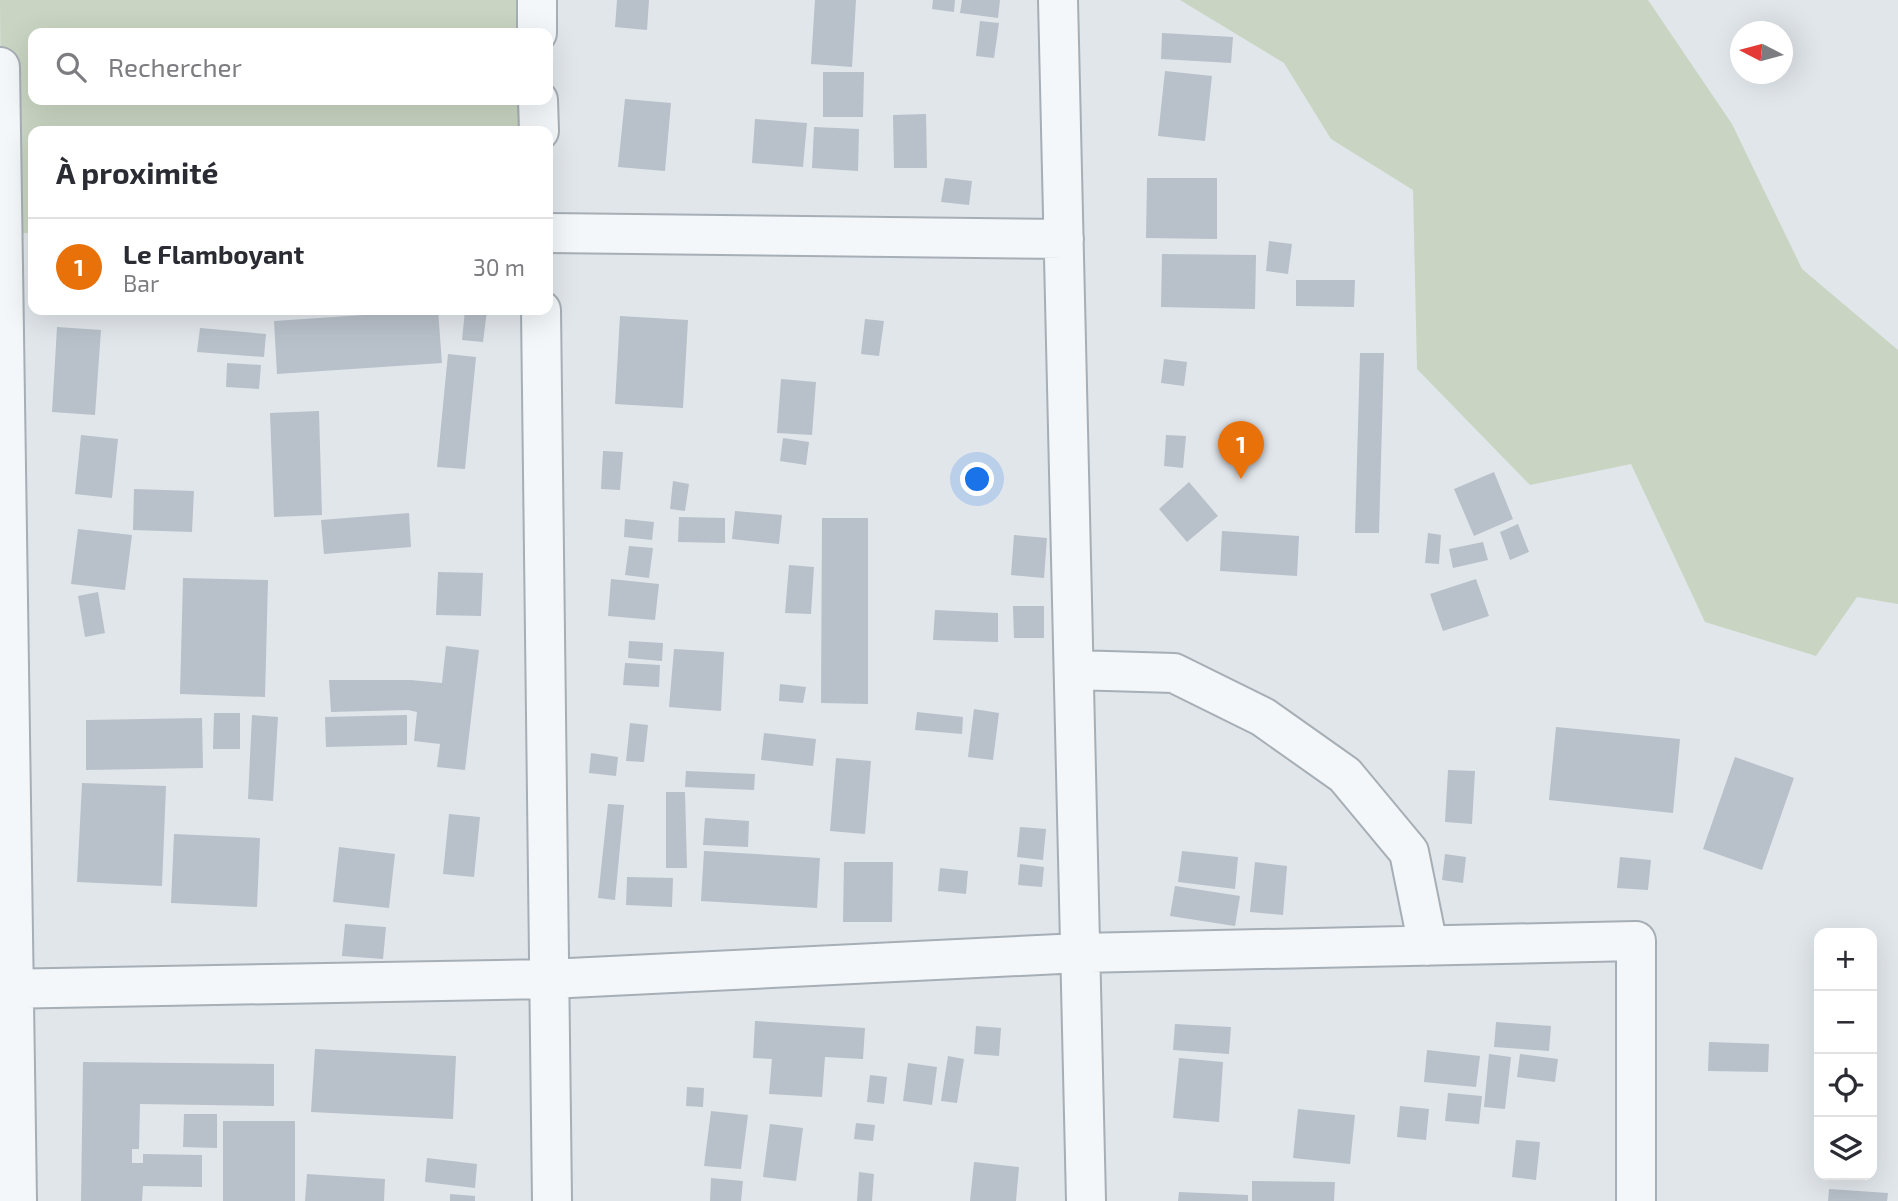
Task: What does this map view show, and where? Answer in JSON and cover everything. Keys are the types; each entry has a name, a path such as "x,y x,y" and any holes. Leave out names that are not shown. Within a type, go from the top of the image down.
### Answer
{"street":[{"path":"537,0 537,28"},
{"path":"1058,0 1086,1201"},
{"path":"0,67 12,233 7,990 17,1201"},
{"path":"538,105 539,126"},
{"path":"553,233 1064,239"},
{"path":"541,315 552,1201"},
{"path":"1074,670 1174,673 1263,717 1345,775 1409,852 1429,946"},
{"path":"7,990 550,979 1080,953 1636,941 1636,1201"}],"green space":[{"path":"0,0 537,0 537,28 28,28 28,105 538,105 539,126 28,126 28,233 2,233"},
{"path":"1180,0 1648,0 1732,124 1802,269 1898,350 1898,604 1857,597 1816,656 1705,622 1631,464 1530,485 1417,369 1413,190 1331,139 1284,63"}],"building":[{"path":"617,0 649,0 647,30 615,27"},
{"path":"815,0 856,0 852,67 811,64"},
{"path":"933,0 955,0 954,12 932,9"},
{"path":"962,0 1000,0 998,18 960,13"},
{"path":"980,21 999,23 994,58 976,56"},
{"path":"1162,33 1233,37 1231,63 1161,59"},
{"path":"1165,71 1212,76 1205,141 1158,136"},
{"path":"823,72 864,72 863,117 823,117"},
{"path":"625,99 671,103 665,171 618,167"},
{"path":"926,114 927,168 894,168 893,115"},
{"path":"755,119 807,123 803,167 752,163"},
{"path":"814,127 859,129 858,171 812,168"},
{"path":"945,178 972,181 969,205 941,202"},
{"path":"1147,178 1217,178 1217,239 1146,238"},
{"path":"1269,241 1292,244 1288,274 1266,271"},
{"path":"1162,254 1256,255 1255,309 1161,307"},
{"path":"1296,280 1355,280 1354,307 1296,306"},
{"path":"363,315 438,315 442,363 277,374 274,321"},
{"path":"464,315 486,315 483,342 462,340"},
{"path":"620,316 688,320 683,408 615,404"},
{"path":"865,319 884,321 879,356 861,354"},
{"path":"57,327 101,330 95,415 52,412"},
{"path":"200,328 266,334 264,357 197,352"},
{"path":"1360,353 1384,353 1379,533 1355,533"},
{"path":"448,354 476,357 465,469 437,467"},
{"path":"1164,359 1187,362 1184,386 1161,383"},
{"path":"227,363 261,365 259,389 226,387"},
{"path":"781,379 816,382 812,435 777,433"},
{"path":"319,411 322,515 274,517 270,413"},
{"path":"81,435 118,439 112,498 75,494"},
{"path":"1166,435 1186,436 1183,468 1164,466"},
{"path":"783,438 809,442 806,465 780,461"},
{"path":"603,451 623,452 620,490 601,489"},
{"path":"1494,472 1513,519 1474,536 1454,489"},
{"path":"673,481 689,484 685,511 670,509"},
{"path":"1189,482 1218,516 1187,542 1159,509"},
{"path":"134,489 194,491 192,532 133,530"},
{"path":"735,511 782,515 779,544 732,539"},
{"path":"409,513 411,547 324,554 321,520"},
{"path":"679,517 725,518 725,543 678,542"},
{"path":"822,518 868,518 868,704 821,703"},
{"path":"625,519 654,522 652,540 624,537"},
{"path":"1518,524 1529,552 1510,560 1500,532"},
{"path":"78,529 132,535 125,590 71,584"},
{"path":"1222,531 1299,536 1297,576 1220,571"},
{"path":"1428,533 1441,535 1439,564 1425,563"},
{"path":"1014,535 1047,538 1044,578 1011,575"},
{"path":"1483,542 1488,560 1453,568 1449,549"},
{"path":"629,546 653,548 649,578 625,575"},
{"path":"789,565 814,567 811,614 785,613"},
{"path":"438,572 483,573 481,616 436,615"},
{"path":"183,578 268,580 265,697 180,694"},
{"path":"611,579 659,584 655,620 608,616"},
{"path":"1476,579 1489,616 1443,631 1430,594"},
{"path":"98,592 105,633 85,637 78,596"},
{"path":"1013,606 1044,606 1044,638 1014,638"},
{"path":"935,610 998,613 998,642 933,640"},
{"path":"629,641 663,643 662,661 628,658"},
{"path":"446,646 479,650 465,770 437,767 440,744 414,741 417,712 331,712 329,680 411,680 442,683"},
{"path":"674,649 724,652 721,711 669,707"},
{"path":"625,663 660,665 659,687 623,685"},
{"path":"780,684 806,687 803,703 779,701"},
{"path":"974,709 999,713 993,760 968,757"},
{"path":"917,712 963,717 962,734 915,730"},
{"path":"214,713 240,713 240,749 213,749"},
{"path":"252,715 278,717 273,801 248,799"},
{"path":"407,715 407,745 326,747 325,717"},
{"path":"202,718 203,768 86,770 86,720"},
{"path":"630,723 648,725 644,762 626,761"},
{"path":"1556,727 1680,739 1673,813 1549,800"},
{"path":"764,733 816,739 813,766 761,760"},
{"path":"591,753 618,757 616,776 589,773"},
{"path":"1735,757 1794,778 1762,870 1703,849"},
{"path":"836,758 871,761 865,834 830,831"},
{"path":"1448,770 1475,771 1472,824 1445,822"},
{"path":"686,771 755,774 754,790 685,787"},
{"path":"82,783 166,786 162,886 77,882"},
{"path":"666,792 685,792 687,868 666,868"},
{"path":"608,804 624,805 615,900 598,898"},
{"path":"449,814 480,817 474,877 443,874"},
{"path":"705,818 749,821 748,847 703,845"},
{"path":"1020,827 1046,829 1043,860 1017,857"},
{"path":"174,834 260,838 257,907 171,903"},
{"path":"339,847 395,854 389,908 333,902"},
{"path":"704,851 820,858 817,908 701,901"},
{"path":"1182,851 1238,857 1235,889 1178,882"},
{"path":"1445,854 1466,857 1463,883 1442,880"},
{"path":"1620,857 1651,860 1648,890 1617,888"},
{"path":"844,862 893,862 892,922 843,922"},
{"path":"1255,862 1287,866 1283,915 1250,912"},
{"path":"1020,864 1044,867 1042,887 1018,885"},
{"path":"940,868 968,871 966,894 938,891"},
{"path":"627,877 673,878 672,907 626,905"},
{"path":"1175,886 1240,896 1235,926 1170,916"},
{"path":"345,924 386,927 383,959 342,956"},
{"path":"755,1021 865,1028 863,1059 825,1057 822,1097 769,1094 772,1059 753,1058"},
{"path":"1496,1022 1551,1026 1549,1051 1494,1047"},
{"path":"1175,1024 1231,1027 1229,1054 1173,1050"},
{"path":"976,1026 1001,1028 999,1056 974,1054"},
{"path":"1709,1042 1769,1044 1768,1072 1708,1071"},
{"path":"315,1049 456,1056 453,1119 311,1112"},
{"path":"1427,1050 1480,1056 1476,1087 1424,1082"},
{"path":"1489,1054 1511,1057 1505,1109 1484,1107"},
{"path":"1520,1054 1558,1059 1555,1082 1517,1077"},
{"path":"948,1056 964,1059 957,1103 941,1101"},
{"path":"1179,1058 1223,1062 1219,1122 1173,1118"},
{"path":"83,1062 274,1064 274,1106 140,1104 139,1149 132,1149 132,1163 143,1163 143,1154 202,1155 202,1187 143,1186 142,1201 81,1201"},
{"path":"908,1063 937,1067 932,1105 903,1101"},
{"path":"870,1075 887,1077 884,1104 867,1102"},
{"path":"687,1087 704,1088 703,1107 686,1106"},
{"path":"1448,1093 1482,1096 1479,1124 1445,1121"},
{"path":"1400,1106 1429,1109 1426,1140 1397,1137"},
{"path":"1298,1109 1355,1115 1350,1164 1293,1158"},
{"path":"711,1111 748,1115 741,1169 704,1166"},
{"path":"184,1114 217,1114 217,1148 183,1147"},
{"path":"223,1121 295,1121 295,1201 223,1201"},
{"path":"856,1123 875,1125 873,1141 854,1139"},
{"path":"770,1124 803,1128 796,1181 763,1177"},
{"path":"1516,1140 1540,1142 1536,1180 1512,1177"},
{"path":"427,1158 477,1164 475,1188 425,1182"},
{"path":"974,1162 1019,1167 1016,1201 970,1201"},
{"path":"859,1172 874,1174 872,1201 857,1201"},
{"path":"307,1174 385,1179 384,1201 305,1201"},
{"path":"711,1178 743,1181 741,1201 710,1201"},
{"path":"1252,1181 1335,1182 1334,1201 1252,1201"},
{"path":"1829,1189 1888,1193 1887,1201 1828,1201"},
{"path":"1179,1192 1248,1195 1248,1201 1178,1201"},
{"path":"450,1194 475,1196 475,1201 450,1201"}],"place":[{"name":"Le Flamboyant","path":"1241,479"}]}
